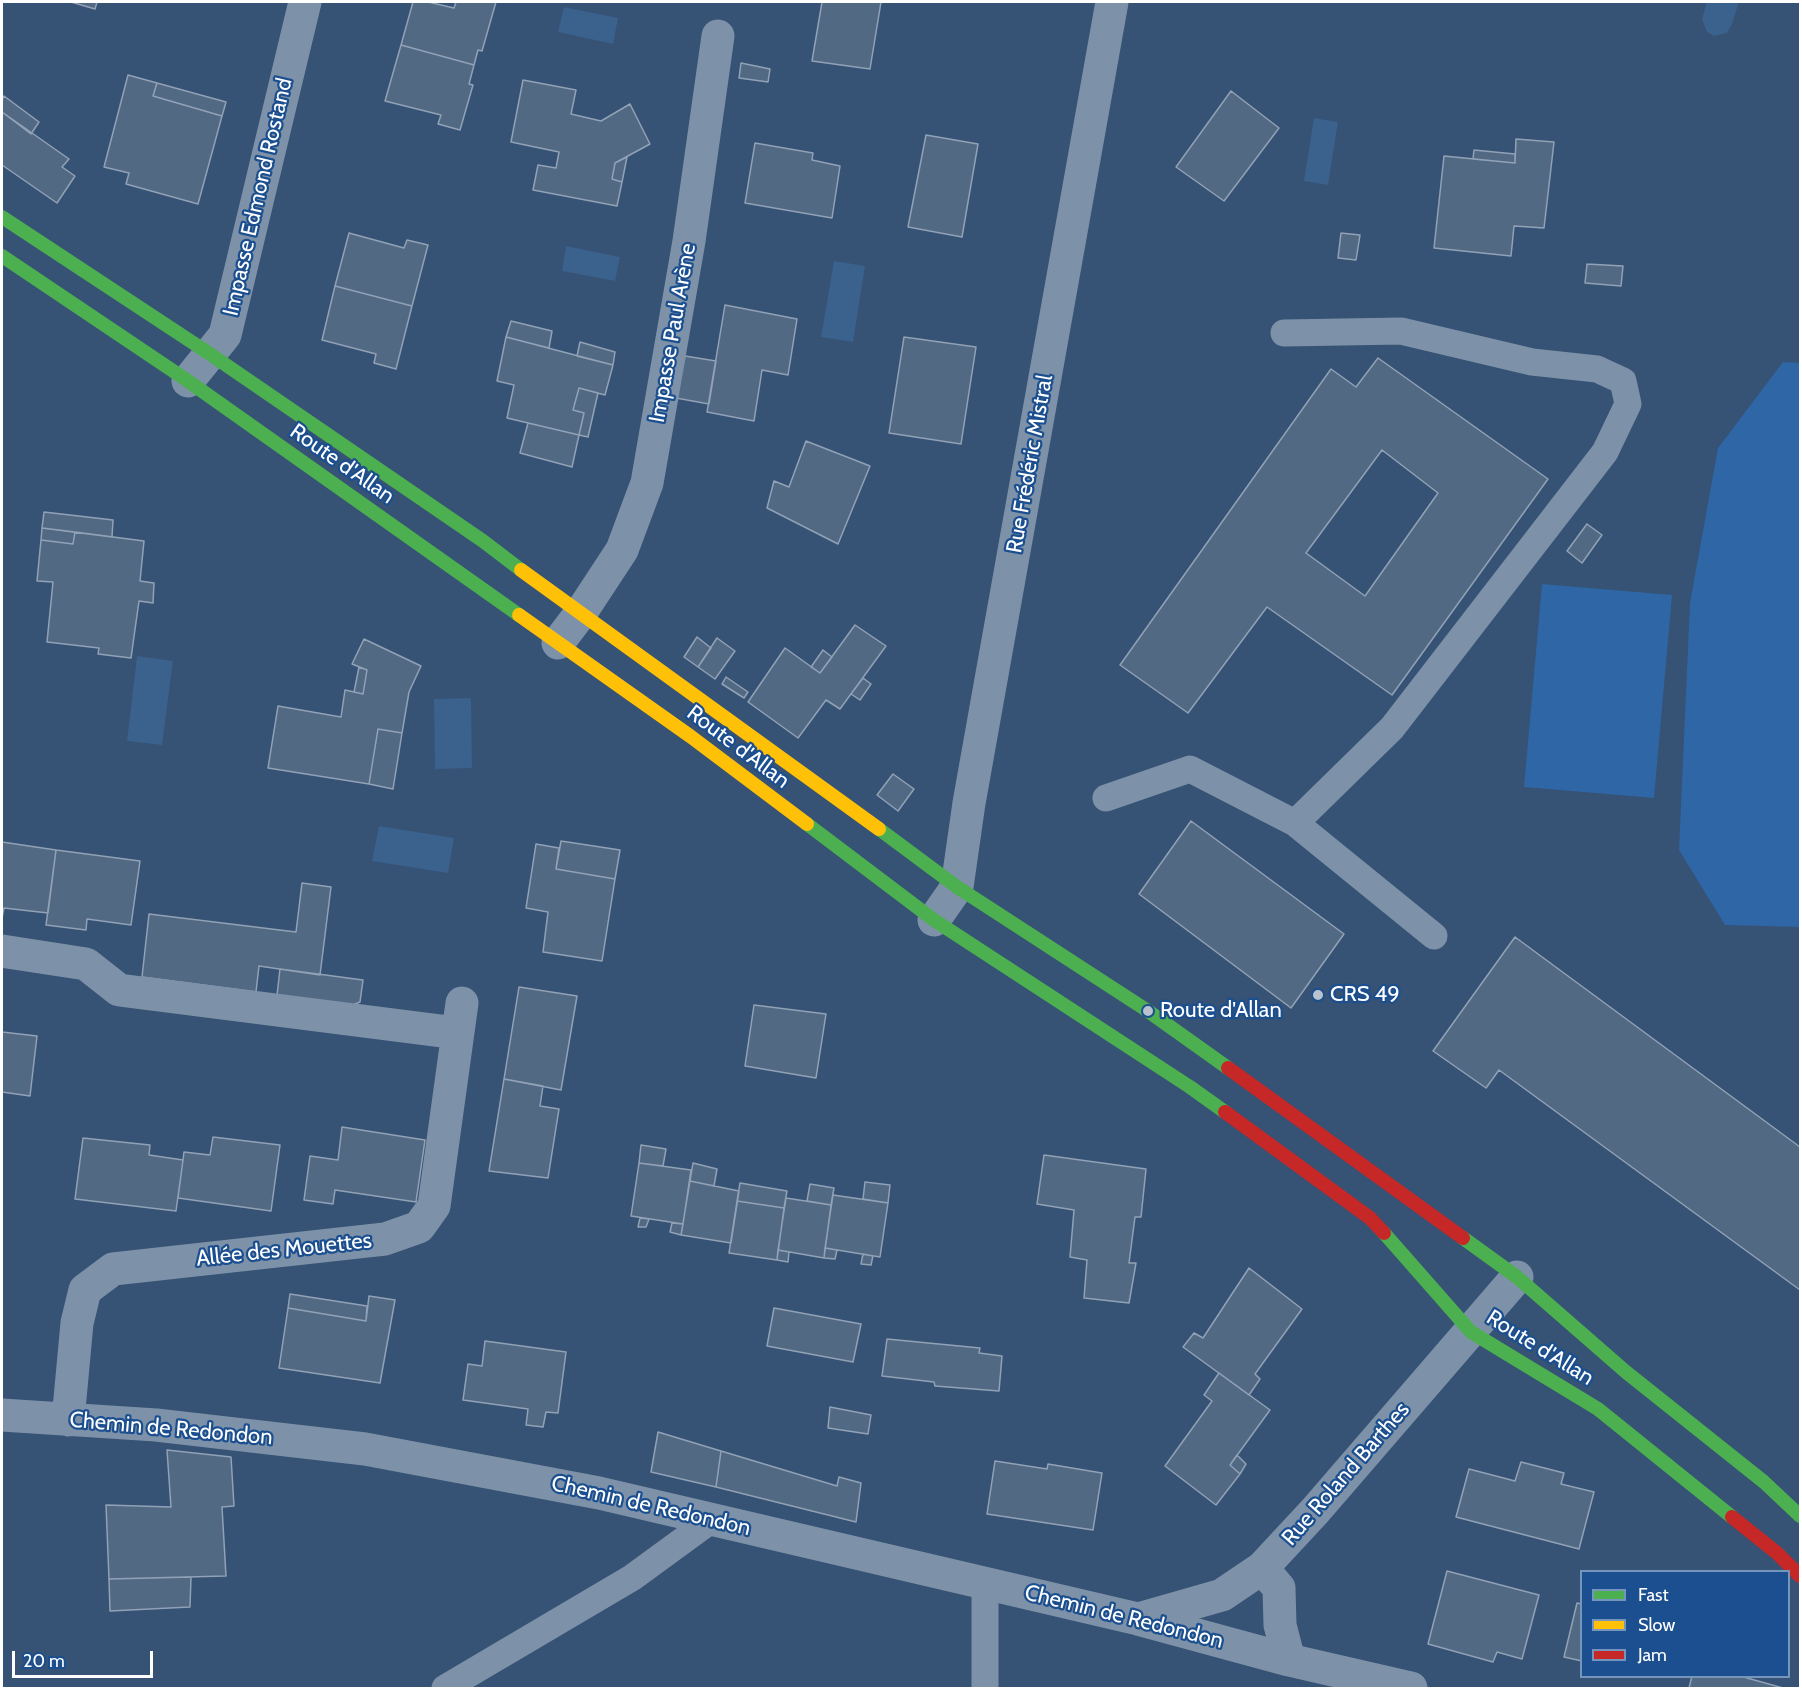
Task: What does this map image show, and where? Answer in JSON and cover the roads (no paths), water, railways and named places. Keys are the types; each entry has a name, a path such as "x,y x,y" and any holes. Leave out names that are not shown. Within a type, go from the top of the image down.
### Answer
{"street":[{"name":"Impasse Edmond Rostand","path":"188,381 225,335 305,2"},
{"name":"Rue Frédéric Mistral","path":"934,920 957,886 969,803 1112,2"},
{"name":"Impasse Paul Arène","path":"558,643 622,550 647,483 689,241 718,36"},
{"name":"Route d'Allan","path":"2,217 210,354 483,541 580,614 708,704 957,886 1148,1011 1517,1277 1626,1372 1764,1482 1800,1516"},
{"name":"Route d'Allan","path":"2,256 188,381 690,736 934,920 1190,1087 1370,1218 1471,1332 1598,1409 1777,1553 1800,1576"},
{"name":"Allée des Mouettes","path":"2,951 86,964 120,990 459,1018 434,1206 419,1227 385,1239 113,1269 85,1290 78,1323 68,1420"},
{"name":"Rue Roland Barthes","path":"1138,1619 1222,1595 1262,1568 1315,1511 1517,1277"},
{"name":"Chemin de Redondon","path":"2,1415 156,1425 365,1449 599,1492 1138,1619 1289,1660 1411,1689"},
{"path":"1262,1568 1279,1588 1280,1625 1289,1660"}],"lane":[{"path":"1284,333 1401,331 1532,362 1597,369 1623,381 1628,404 1605,452 1392,728 1295,823"},
{"path":"1106,798 1190,770 1295,823 1434,936"},
{"path":"1265,1141 1287,1112"},
{"path":"446,1689 633,1578 711,1520"},
{"path":"985,1582 985,1689"}],"place":[{"name":"CRS 49","path":"1318,995"},
{"name":"Route d'Allan","path":"1148,1011"}]}
